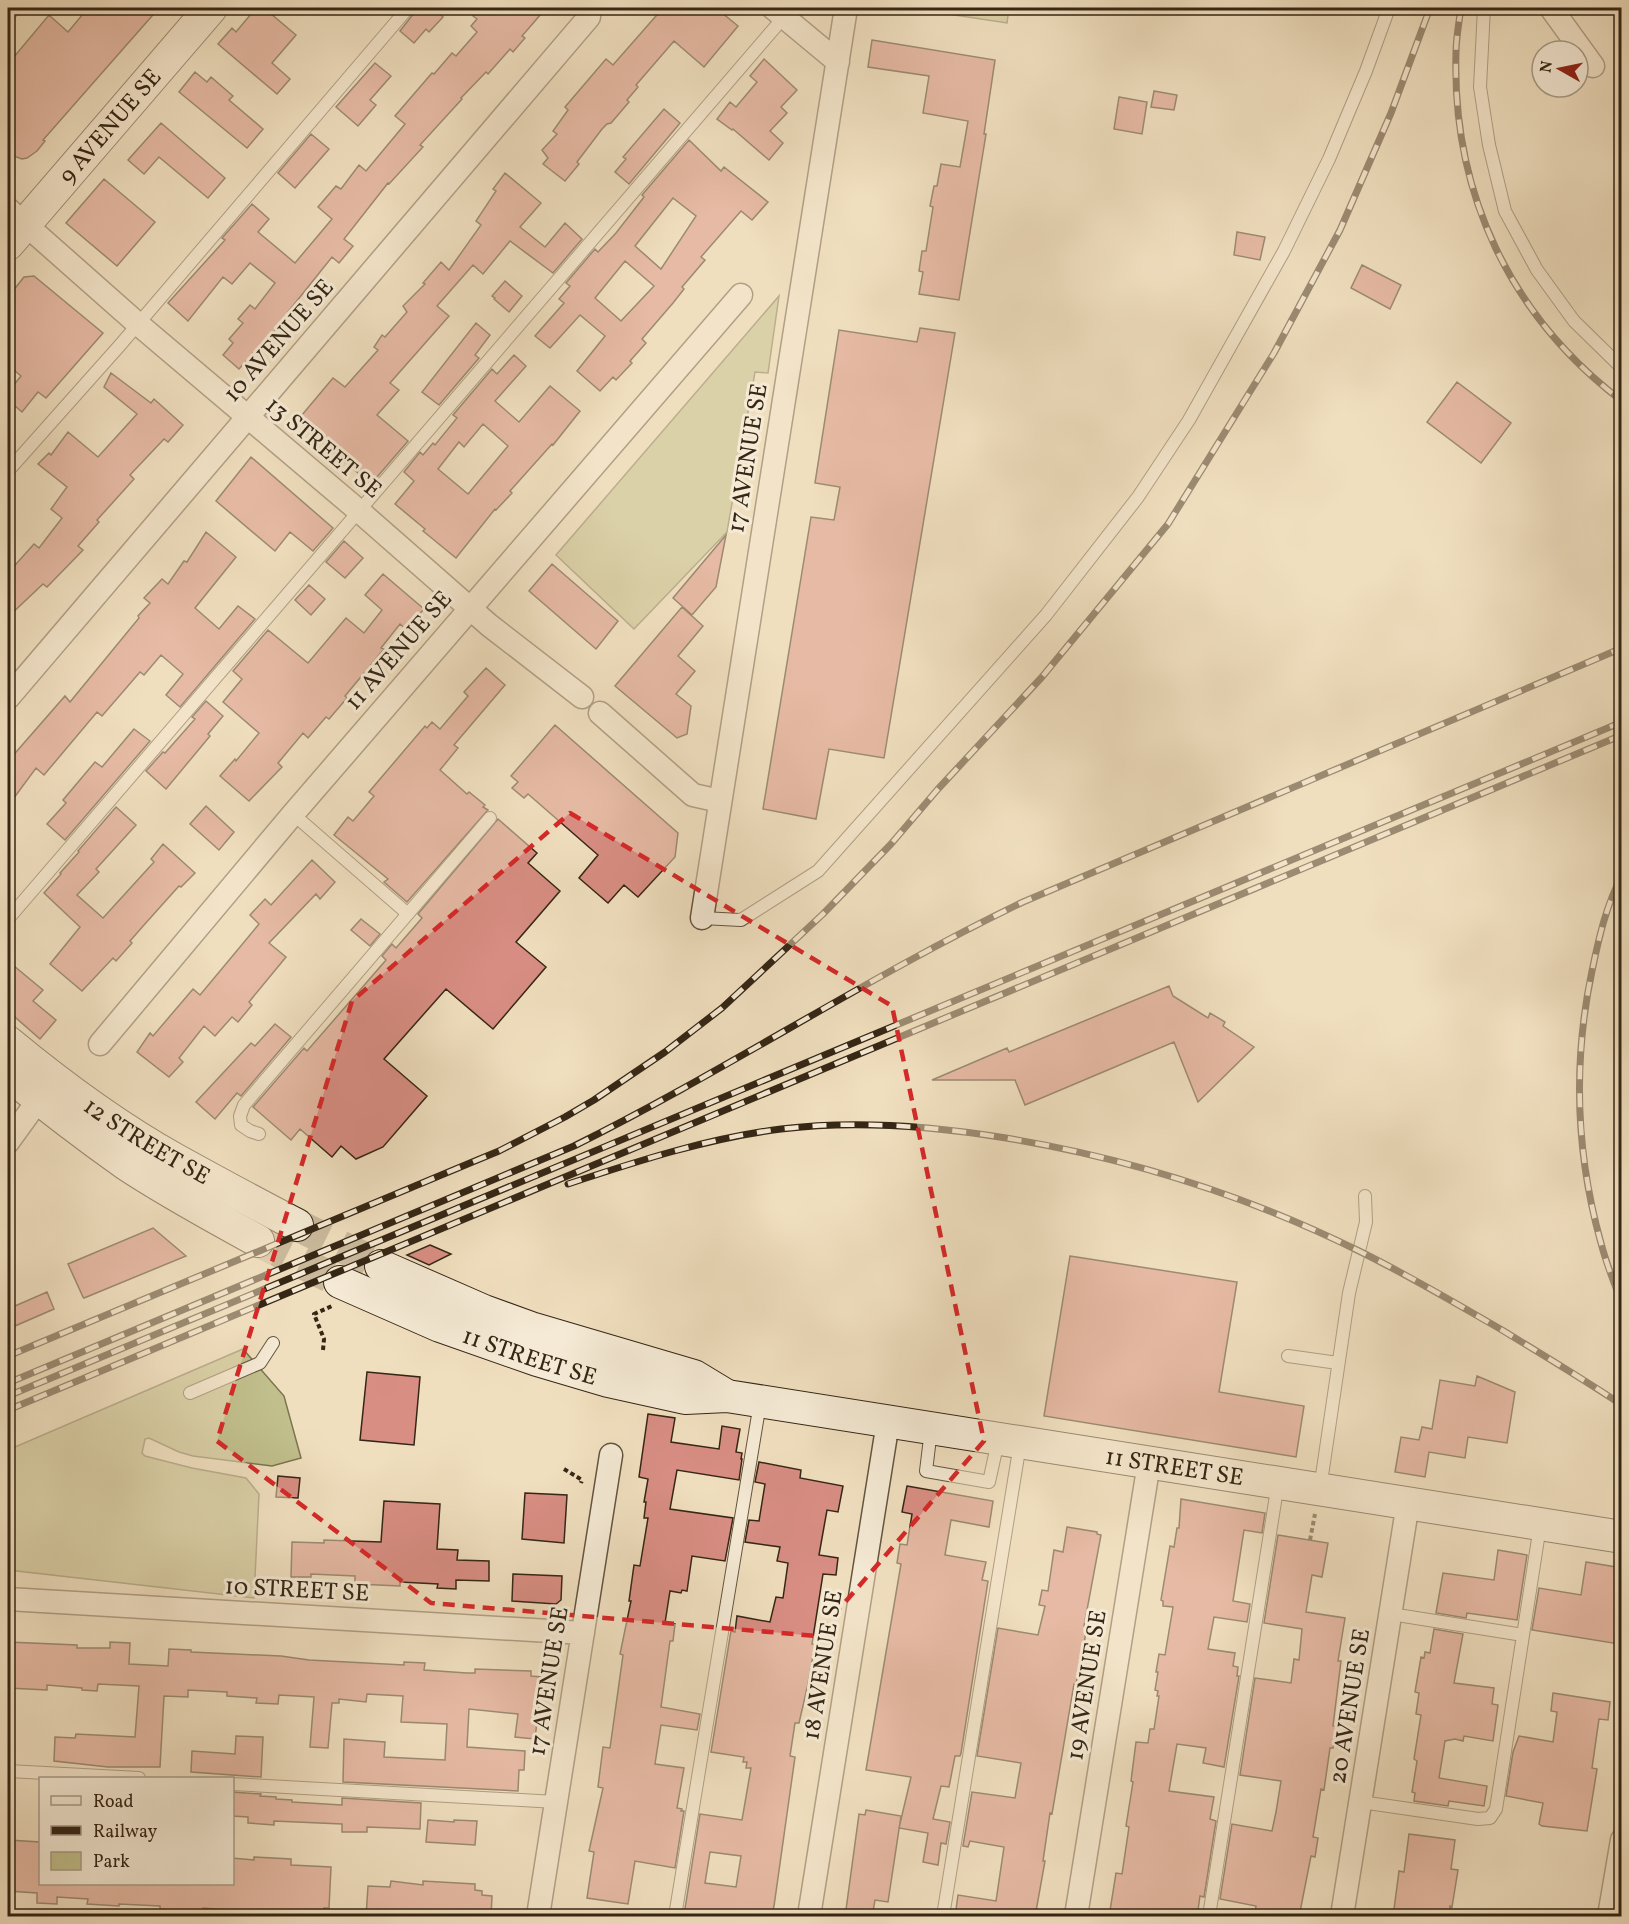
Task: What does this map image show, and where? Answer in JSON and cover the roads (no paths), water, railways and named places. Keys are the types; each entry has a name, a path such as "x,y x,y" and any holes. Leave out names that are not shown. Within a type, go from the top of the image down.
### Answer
{"street":[{"name":"9 AVENUE SE","path":"13,226 211,8"},
{"name":"17 AVENUE SE","path":"702,918 846,8"},
{"path":"1551,8 1593,66"},
{"path":"779,12 838,62"},
{"name":"10 AVENUE SE","path":"8,698 589,17"},
{"name":"13 STREET SE","path":"13,226 138,324 359,511 469,609 582,697"},
{"name":"11 AVENUE SE","path":"100,1044 293,814 741,295"},
{"path":"600,713 693,795 720,801"},
{"name":"12 STREET SE","path":"8,1042 46,1089 126,1164 258,1241"},
{"name":"12 STREET SE","path":"8,1074 46,1089 118,1124 175,1160 297,1225"},
{"path":"8,1142 46,1089"},
{"name":"11 STREET SE","path":"381,1266 484,1311 531,1328 694,1376 727,1396"},
{"name":"11 STREET SE","path":"333,1296 440,1326 537,1360 642,1390 685,1398 727,1396 1278,1483 1317,1502 1408,1503 1622,1537"},
{"name":"18 AVENUE SE","path":"809,1917 888,1422"},
{"name":"17 AVENUE SE","path":"538,1917 611,1455"},
{"name":"19 AVENUE SE","path":"1076,1917 1149,1463"},
{"name":"20 AVENUE SE","path":"1342,1917 1408,1503"},
{"name":"10 STREET SE","path":"8,1599 583,1634"},
{"path":"1609,1917 1622,1840"}],"lane":[{"path":"8,16 15,8"},
{"path":"8,471 138,324 408,8"},
{"path":"702,918 741,920 818,871 1046,615 1138,497 1190,420 1284,251 1329,159 1366,71 1389,8"},
{"path":"1484,8 1480,87 1489,145 1505,211 1537,270 1574,321 1622,368"},
{"path":"8,919 359,511 779,12"},
{"path":"293,814 408,914"},
{"path":"259,1134 241,1125 240,1116 244,1105 490,818"},
{"path":"1317,1502 1349,1293 1366,1222 1365,1196"},
{"path":"190,1393 260,1364 273,1343"},
{"path":"1288,1356 1338,1363"},
{"path":"675,1917 760,1401"},
{"path":"932,1429 926,1471 989,1482 1009,1441"},
{"path":"943,1917 1009,1441"},
{"path":"1209,1917 1278,1483"},
{"path":"1361,1802 1478,1819 1490,1818 1496,1809 1540,1524"},
{"path":"1391,1614 1523,1635"},
{"path":"8,1771 106,1777"},
{"path":"234,1784 556,1802"}],"tunnel":[{"path":"297,1225 381,1266"},
{"path":"258,1241 340,1282"}],"railway":[{"path":"8,1356 499,1151 565,1117 665,1052 722,1008 823,914 891,844 938,789 1042,677 1168,524 1274,353 1340,230 1391,113 1430,8"},
{"path":"1461,8 1456,53 1457,105 1464,154 1477,202 1495,248 1519,290 1548,330 1583,367 1622,401"},
{"path":"8,1383 574,1146 631,1117 909,961 1023,902 1622,648"},
{"path":"8,1396 1622,722"},
{"path":"8,1410 1622,735"},
{"path":"1622,875 1607,910 1600,934 1586,1005 1580,1073 1582,1142 1586,1176 1603,1250 1622,1303"},
{"path":"568,1184 700,1144 754,1133 809,1126 865,1125 922,1128 1052,1146 1187,1181 1317,1231 1449,1299 1622,1405"}]}
